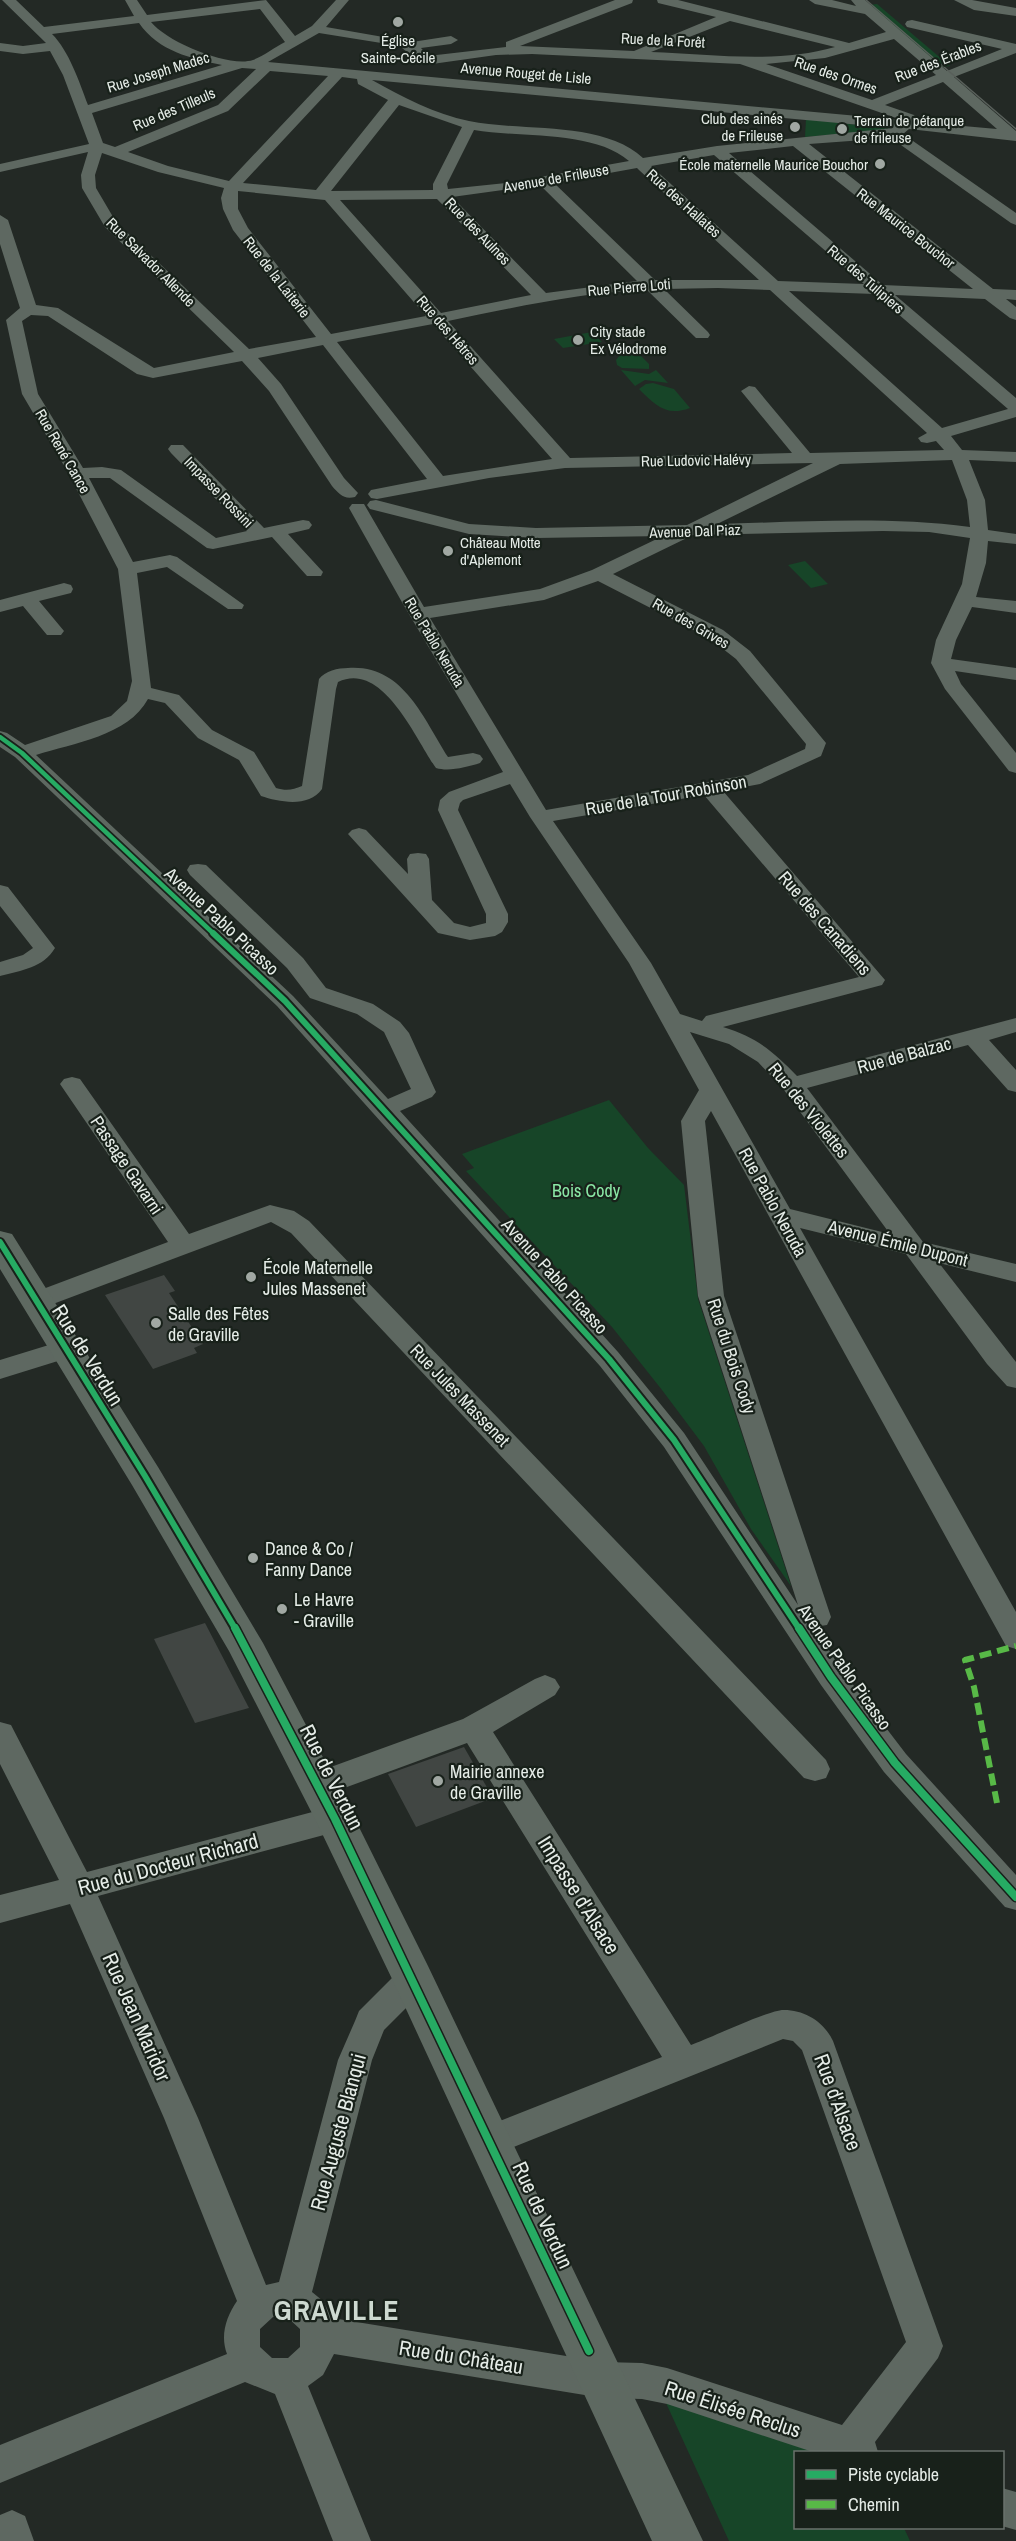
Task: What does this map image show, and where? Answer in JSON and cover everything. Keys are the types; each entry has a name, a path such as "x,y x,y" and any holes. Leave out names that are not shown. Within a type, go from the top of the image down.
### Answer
{"main road":[{"name":"Rue de Verdun","path":"0,1242 235,1626 318,1785 413,1979 678,2541"}],"street":[{"path":"9,1 29,0"},
{"name":"Avenue Rouget de Lisle","path":"131,0 150,29 166,42 192,53 254,65 900,130"},
{"name":"Rue Joseph Madec","path":"84,111 254,65 317,29 343,0"},
{"path":"317,29 410,46 470,40 496,51 627,0"},
{"path":"663,0 851,47"},
{"path":"815,0 858,10 868,10"},
{"path":"857,0 1015,136"},
{"path":"0,168 97,146 55,46 9,1"},
{"path":"41,31 262,3 294,44"},
{"path":"955,5 1016,12"},
{"path":"632,55 728,17"},
{"path":"931,17 912,24 1015,48"},
{"name":"Rue de la Forêt","path":"425,61 496,51 532,50 742,60 804,57 851,47 880,37 897,35"},
{"path":"0,47 23,50 55,46"},
{"path":"406,79 425,61 410,46"},
{"name":"Rue des Érables","path":"873,105 1015,48"},
{"name":"Rue des Ormes","path":"742,60 909,118 911,121 900,130"},
{"name":"Rue des Tilleuls","path":"116,152 223,108 254,65"},
{"path":"232,186 339,74"},
{"name":"Rue des Hallates","path":"365,76 363,81 429,113 470,125 590,140 623,150 948,444"},
{"path":"326,196 397,98"},
{"name":"Rue des Aulnes","path":"470,125 440,184 441,194 542,298"},
{"path":"900,130 1016,220"},
{"name":"Avenue de Frileuse","path":"97,146 163,169 232,186 326,196 441,194 544,181 717,150 900,130 1015,136"},
{"name":"Rue Maurice Bouchor","path":"796,141 1016,315"},
{"name":"Rue Salvador Allende","path":"97,146 88,175 89,188 110,224 247,356"},
{"name":"Rue des Tulipiers","path":"717,150 1016,407"},
{"path":"544,181 702,334"},
{"name":"Rue de la Laiterie","path":"232,186 229,194 230,212 241,230 439,483"},
{"name":"Rue des Hêtres","path":"326,196 333,201 565,463"},
{"path":"0,220 28,311"},
{"name":"Rue Pierre Loti","path":"247,356 542,298 590,290 651,284 718,283 1016,295"},
{"path":"3,286 15,289 28,311"},
{"path":"28,311 52,310 61,314 143,370 153,373 247,356"},
{"name":"Rue René Cance","path":"28,311 14,320 30,394 78,474 127,569 142,692"},
{"name":"Rue Pablo Neruda","path":"247,356 275,388 338,482 365,500 418,614 540,817 614,924 671,1019 1016,1638"},
{"path":"749,391 806,458"},
{"path":"907,450 948,444 1016,412"},
{"path":"948,444 970,481 980,509 980,533 975,572 965,601 943,644 941,663 952,685 1016,767"},
{"name":"Rue Ludovic Halévy","path":"365,500 489,473 565,463 836,459 948,444 1016,457"},
{"name":"Impasse Rossini","path":"177,449 314,572"},
{"path":"418,614 544,594 600,574 836,459"},
{"path":"78,474 102,472 115,474 213,544 303,525"},
{"name":"Avenue Dal Piaz","path":"365,500 469,529 537,533 883,526 929,527 1016,539"},
{"path":"127,569 170,561 235,605"},
{"name":"Rue des Grives","path":"600,574 716,634 734,648 750,663 816,743"},
{"path":"0,606 64,589"},
{"path":"27,599 54,631"},
{"path":"965,601 1016,607"},
{"path":"941,663 1016,674"},
{"path":"22,753 112,724 135,707 142,692 172,699 205,734 247,756 264,788 275,795 295,796 312,789 329,679 338,675 366,675 386,683 443,764 473,759"},
{"name":"Avenue Pablo Picasso","path":"0,737 22,753 285,1001 609,1359 674,1440 831,1677 895,1763 1016,1897"},
{"name":"Rue de la Tour Robinson","path":"540,817 753,780 814,752 816,743"},
{"path":"358,834 446,928 458,933 482,932 497,924 497,914 448,810 450,800 515,774"},
{"name":"Rue des Canadiens","path":"710,789 874,980 714,1021 710,1029"},
{"path":"418,859 421,902"},
{"path":"198,870 295,963 318,993 365,1010 397,1033 424,1092 385,1109"},
{"path":"0,892 44,948 41,955 33,959 0,969"},
{"name":"Rue des Violettes","path":"671,1019 737,1039 766,1058 792,1086 996,1358 1016,1379"},
{"name":"Rue de Balzac","path":"792,1086 1016,1025"},
{"path":"974,1037 1016,1085"},
{"name":"Passage Gavarni","path":"72,1084 183,1245"},
{"name":"Rue du Bois Cody","path":"710,1091 693,1121 711,1296 817,1617"},
{"name":"Rue Jules Massenet","path":"36,1301 270,1213 285,1217 300,1227 815,1769"},
{"name":"Avenue Émile Dupont","path":"780,1215 914,1246 1016,1273"},
{"path":"0,1370 65,1349"},
{"path":"318,1785 474,1728 544,1686"},
{"name":"Impasse d'Alsace","path":"474,1728 684,2062"},
{"name":"Rue Jean Maridor","path":"4,1751 80,1888 181,2118 258,2308"},
{"name":"Rue du Docteur Richard","path":"0,1909 335,1819"},
{"name":"Rue Auguste Blanqui","path":"292,2301 355,2060 371,2021 413,1979"},
{"name":"Rue d'Alsace","path":"489,2140 782,2024 802,2028 816,2041 925,2346 855,2449"},
{"path":"274,2301 292,2301 301,2304 315,2317 320,2334 319,2343 311,2360 296,2372 286,2376 269,2375 249,2363 243,2352 241,2340 243,2328 248,2317 258,2308 274,2301"},
{"name":"Rue du Château","path":"320,2334 603,2380"},
{"path":"0,2464 249,2363"},
{"path":"286,2376 352,2541"},
{"name":"Rue Élisée Reclus","path":"603,2380 642,2381 667,2386 855,2449"}],"green space":[{"path":"877,4 950,66 941,67 869,5"},
{"path":"806,119 892,129 805,137"},
{"name":"City stade Ex Vélodrome","path":"592,332 602,342 563,348 554,339"},
{"path":"629,348 635,350 649,364 649,369 622,368 617,365 616,360 624,350"},
{"path":"621,370 649,374 656,370 668,383 645,380 635,386"},
{"path":"653,383 674,389 690,408 674,411 656,404 639,389 646,384"},
{"path":"805,561 828,584 811,588 788,565"},
{"name":"Bois Cody","path":"609,1100 648,1148 684,1185 698,1299 791,1586 751,1529 704,1446 662,1390 612,1327 466,1171 474,1168 462,1154"},
{"path":"666,2403 740,2420 815,2451 794,2451 794,2529 904,2529 910,2541 729,2541"}],"building":[{"name":"Salle des Fêtes de Graville","path":"164,1275 175,1291 169,1293 203,1344 194,1348 197,1353 153,1369 105,1295"},
{"path":"205,1623 249,1708 195,1723 154,1639"},
{"name":"Mairie annexe de Graville","path":"464,1747 493,1798 416,1827 388,1774"}],"tram line":[{"path":"866,0 1016,129"}],"marked path":[{"path":"997,1803 974,1687 965,1660 1016,1646"}],"cycle path":[{"path":"0,737 22,753 285,1001 609,1359 674,1440 831,1677 895,1763 1016,1897"},
{"path":"0,1242 145,1476 244,1643 335,1819 589,2351"}],"place":[{"name":"Église Sainte-Cécile","path":"398,22"},
{"name":"Club des ainés de Frileuse","path":"795,127"},
{"name":"Terrain de pétanque de frileuse","path":"842,129"},
{"name":"École maternelle Maurice Bouchor","path":"880,164"},
{"name":"City stade Ex Vélodrome","path":"578,340"},
{"name":"Château Motte d'Aplemont","path":"448,551"},
{"name":"École Maternelle Jules Massenet","path":"251,1277"},
{"name":"Salle des Fêtes de Graville","path":"156,1323"},
{"name":"Dance & Co / Fanny Dance","path":"253,1558"},
{"name":"Le Havre - Graville","path":"282,1609"},
{"name":"Mairie annexe de Graville","path":"438,1781"}],"district":[{"name":"GRAVILLE","path":"337,2310"}]}
